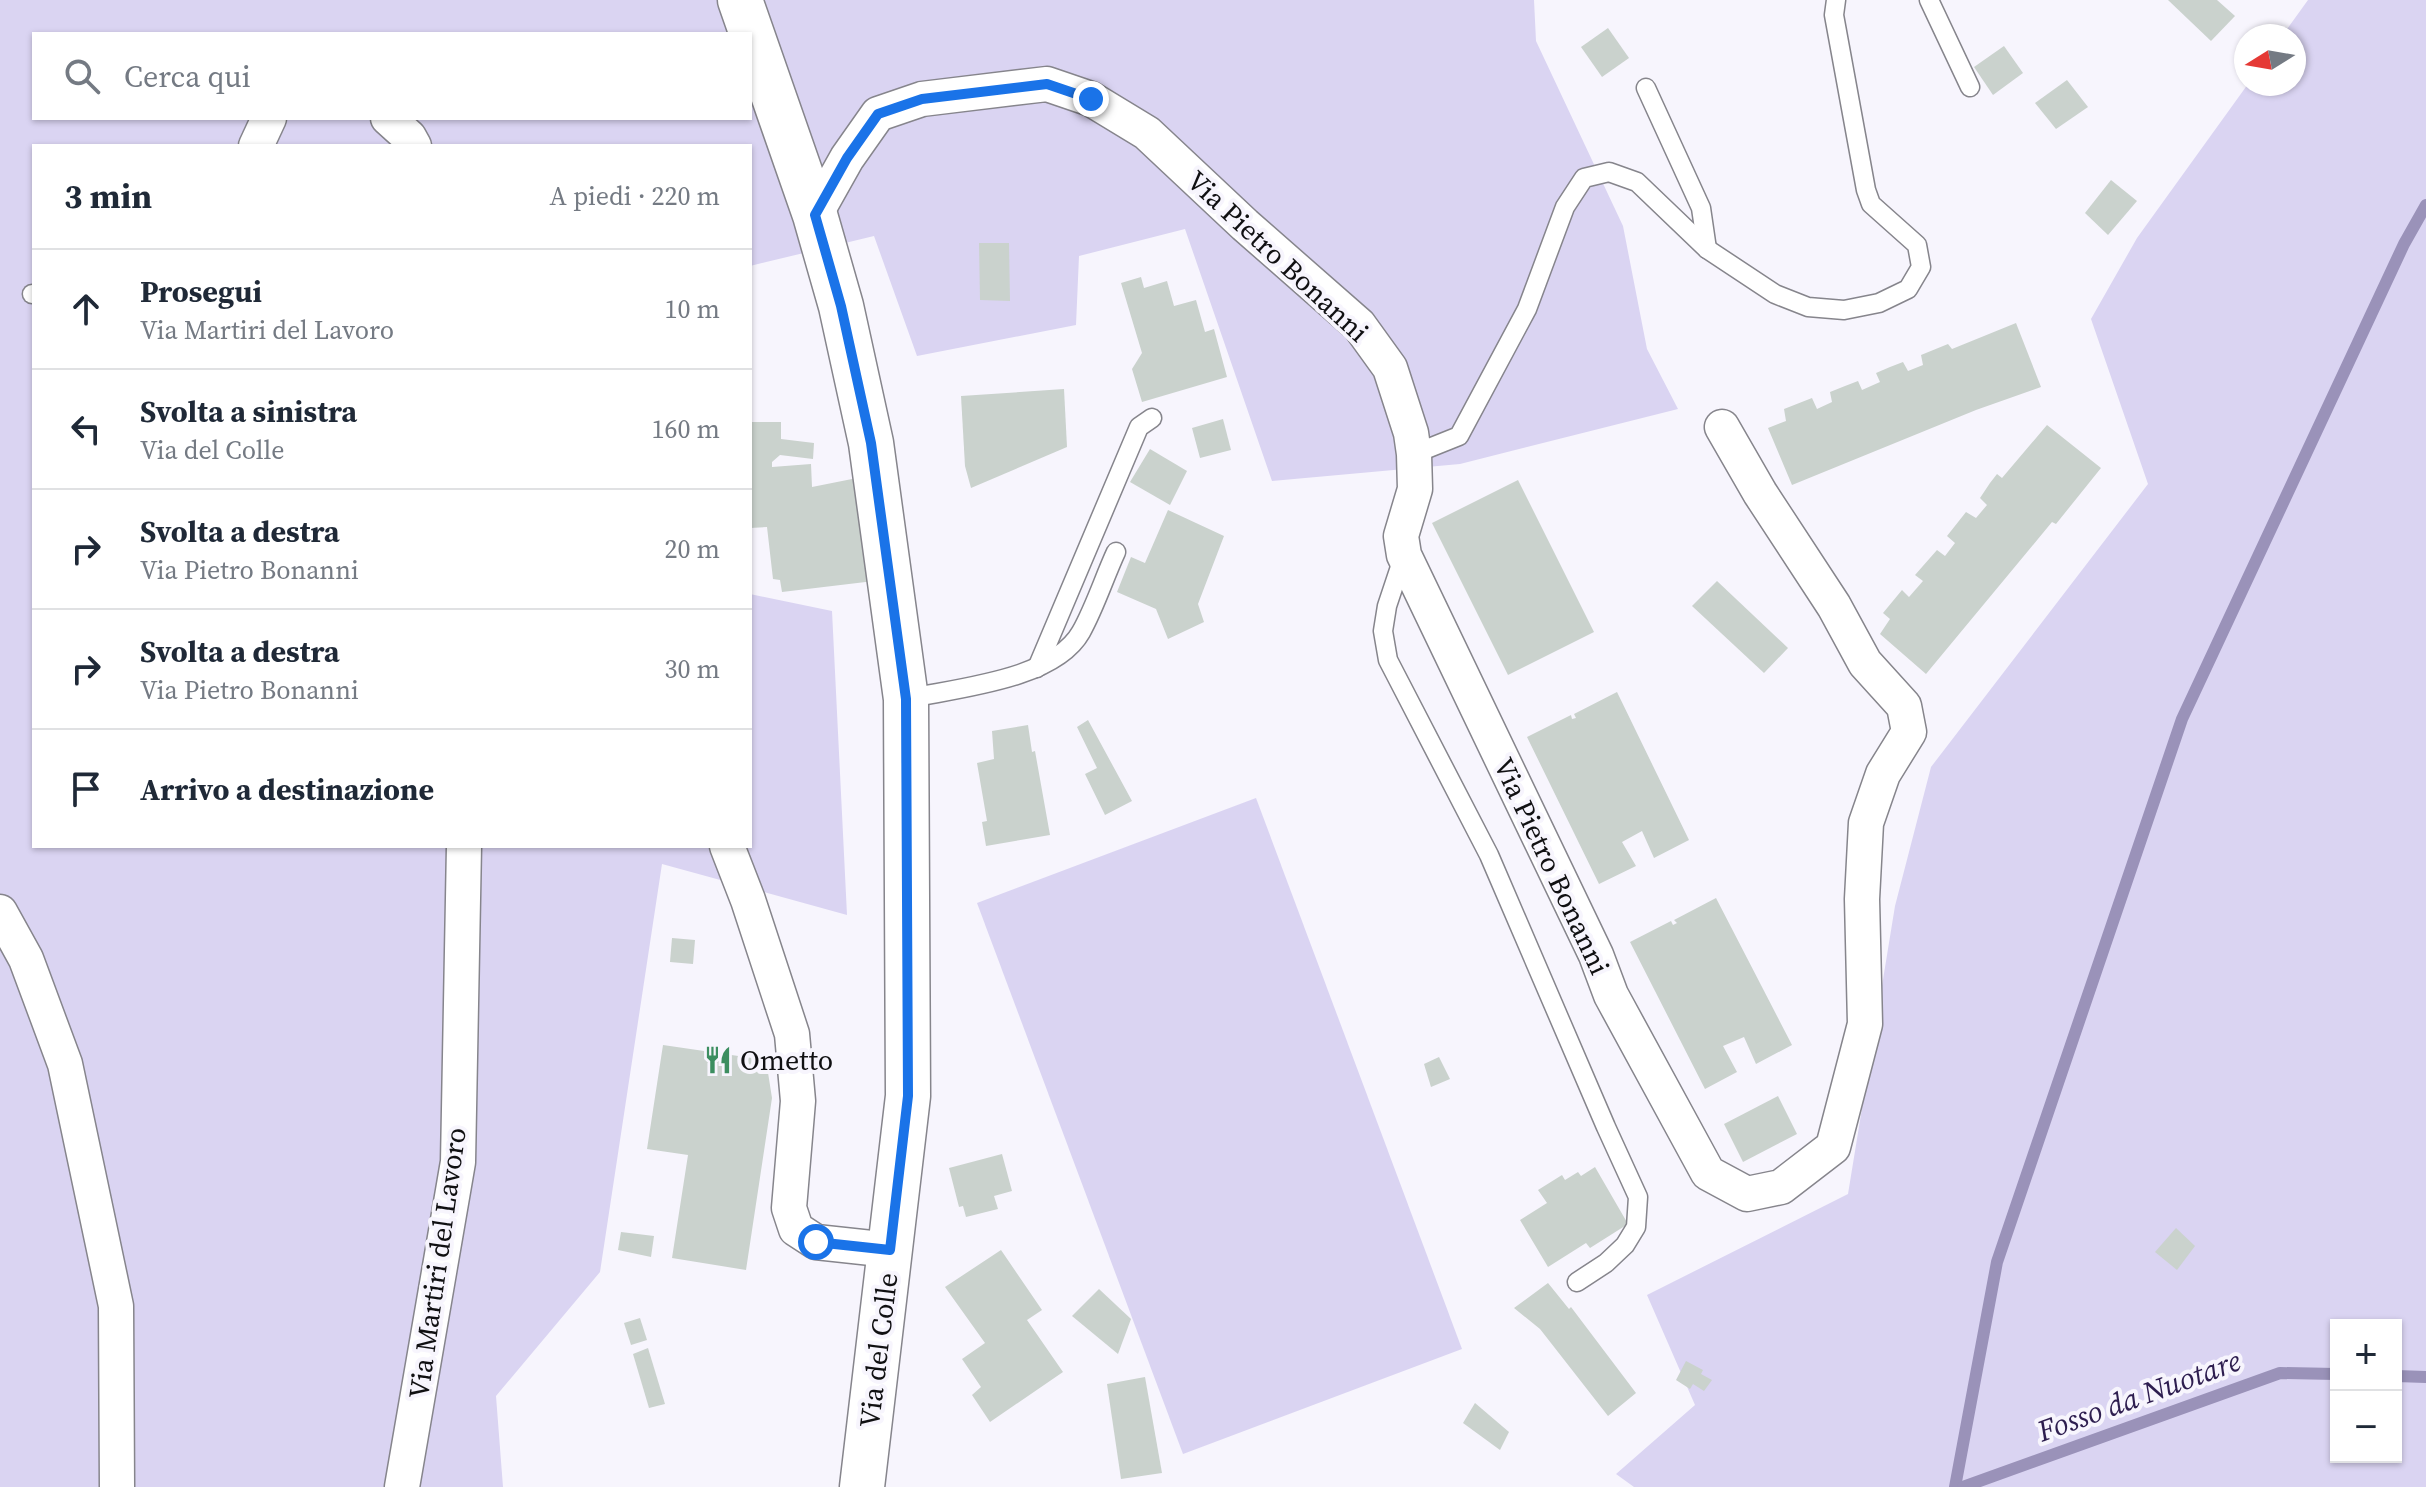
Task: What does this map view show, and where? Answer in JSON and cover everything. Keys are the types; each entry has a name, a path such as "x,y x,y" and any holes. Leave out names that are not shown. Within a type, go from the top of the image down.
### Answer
{"street":[{"name":"Via del Colle","path":"740,0 751,32"},
{"name":"Via del Colle","path":"752,34 815,215 841,306 871,443 906,699 908,1096 862,1487"},
{"name":"Via Pietro Bonanni","path":"815,215 847,158 878,114 922,99 1047,84 1091,99 1147,133 1245,225 1359,325 1390,368 1411,433 1415,489 1401,536 1404,555 1583,927 1611,995 1708,1173 1747,1194 1781,1187 1833,1147 1865,1024 1862,899 1866,823 1883,774 1909,732 1904,706 1865,663 1834,606 1760,493 1722,427"},
{"path":"257,144 268,120"},
{"path":"390,120 413,144"},
{"name":"Via Martiri del Lavoro","path":"402,1487 458,1162 464,848"},
{"path":"728,848 792,1034 798,1101 789,1208 796,1229 816,1242 890,1250"},
{"path":"0,912 26,959 65,1064 116,1306 117,1487"}],"lane":[{"path":"1414,454 1459,436 1527,309 1565,207 1584,178 1609,172 1637,182 1707,249 1775,294 1808,307 1844,310 1879,303 1908,289 1921,267 1917,245 1871,204 1866,190 1834,15 1836,0"},
{"path":"1929,0 1970,87"},
{"path":"1646,88 1701,208 1707,249"},
{"path":"1037,668 1139,427 1152,418"},
{"path":"906,699 1009,677 1059,658 1080,634 1116,552"},
{"path":"1404,555 1387,606 1383,631 1388,660 1489,855 1638,1197 1636,1227 1625,1245 1606,1263 1577,1282"}],"shaded area":[{"path":"0,0 1534,0 1536,41 1623,226 1647,349 1678,409 1460,464 1272,481 1185,229 1079,256 1076,325 917,356 874,236 752,266 752,144 32,144 32,848 752,848 752,594 832,611 847,915 662,864 600,1272 496,1396 503,1487 0,1487"},
{"path":"2308,0 2426,0 2426,1487 1634,1487 1616,1474 1695,1405 1647,1295 1848,1194 1895,906 1931,767 2148,484 2091,319 2137,238 2239,96 2306,96 2306,24 2291,24"},
{"path":"1256,798 1462,1349 1183,1454 977,903"}],"building":[{"path":"2168,0 2217,0 2235,16 2211,41"},
{"path":"1608,28 1629,58 1602,77 1581,47"},
{"path":"2004,46 2023,73 1993,95 1974,67"},
{"path":"2067,80 2088,107 2056,129 2035,103"},
{"path":"2111,180 2137,201 2108,235 2085,213"},
{"path":"979,243 1009,243 1010,301 980,300"},
{"path":"1141,277 1144,288 1167,281 1174,306 1196,300 1205,332 1214,329 1227,377 1142,402 1132,369 1142,353 1121,283"},
{"path":"2016,323 2041,387 1976,410 1792,485 1768,428 1786,421 1784,409 1812,398 1817,409 1832,402 1830,392 1858,381 1862,390 1880,382 1876,373 1903,362 1908,371 1923,365 1921,355 1948,344 1952,349"},
{"path":"1064,389 1067,447 971,488 965,466 961,396"},
{"path":"1223,419 1231,450 1200,458 1192,428"},
{"path":"752,422 781,422 781,439 814,443 813,459 780,455 772,462 772,467 811,464 812,487 857,478 874,581 782,592 780,580 773,579 767,527 752,528"},
{"path":"2047,425 2101,468 1926,674 1880,634 1890,619 1883,613 1902,590 1909,597 1923,581 1915,575 1937,550 1945,556 1955,543 1947,536 1966,512 1976,518 1987,505 1980,498 1990,483 1997,474 2002,478"},
{"path":"1150,449 1187,471 1170,505 1130,482"},
{"path":"1518,480 1594,632 1508,675 1432,523"},
{"path":"1168,510 1224,536 1198,604 1204,622 1168,639 1156,609 1117,592 1131,557 1145,563"},
{"path":"1717,581 1788,648 1764,673 1692,606"},
{"path":"1617,692 1689,840 1654,858 1642,831 1622,842 1636,866 1599,884 1527,737 1571,715 1572,719 1576,718 1574,714"},
{"path":"1088,720 1132,801 1105,815 1085,774 1097,768 1077,727"},
{"path":"1028,725 1050,835 986,846 982,822 987,821 977,763 994,759 992,731"},
{"path":"1716,898 1792,1045 1756,1064 1744,1037 1723,1046 1737,1072 1705,1089 1630,942 1671,921 1673,925 1677,923 1674,920"},
{"path":"672,938 695,940 693,964 670,962"},
{"path":"663,1045 766,1060 772,1098 746,1270 672,1258 688,1155 647,1149"},
{"path":"1439,1057 1450,1079 1431,1087 1424,1064"},
{"path":"1778,1096 1797,1134 1743,1162 1724,1124"},
{"path":"1002,1154 1012,1191 994,1196 998,1209 966,1217 963,1206 959,1207 949,1168"},
{"path":"1595,1167 1628,1224 1590,1248 1586,1243 1548,1267 1520,1220 1547,1203 1538,1190 1562,1175 1565,1180 1578,1172 1581,1176"},
{"path":"2176,1228 2195,1246 2177,1270 2155,1252"},
{"path":"621,1232 654,1236 651,1257 618,1250"},
{"path":"1001,1250 1042,1310 1027,1320 1063,1372 990,1422 972,1395 981,1387 962,1359 985,1343 945,1287"},
{"path":"1548,1283 1569,1309 1571,1307 1636,1393 1608,1416 1540,1329 1514,1308"},
{"path":"1099,1289 1131,1319 1118,1354 1072,1316"},
{"path":"640,1318 647,1340 631,1345 624,1323"},
{"path":"648,1348 665,1404 649,1408 633,1354"},
{"path":"1686,1361 1703,1370 1701,1374 1712,1380 1704,1391 1693,1384 1690,1389 1676,1380"},
{"path":"1145,1377 1162,1473 1121,1479 1107,1384"},
{"path":"1475,1403 1509,1432 1500,1450 1463,1423"}],"waterway":[{"path":"1955,1487 1997,1262 2182,719 2404,244 2426,205"},
{"name":"Fosso da Nuotare","path":"1963,1487 2280,1373 2330,1374"},
{"name":"Fosso da Nuotare","path":"2402,1376 2426,1377"}],"place":[{"name":"Ometto","path":"718,1060"}],"route":[{"path":"816,1242 890,1250 908,1096 906,699 871,443 841,306 815,215 847,158 878,114 922,99 1047,84 1091,99"}]}
